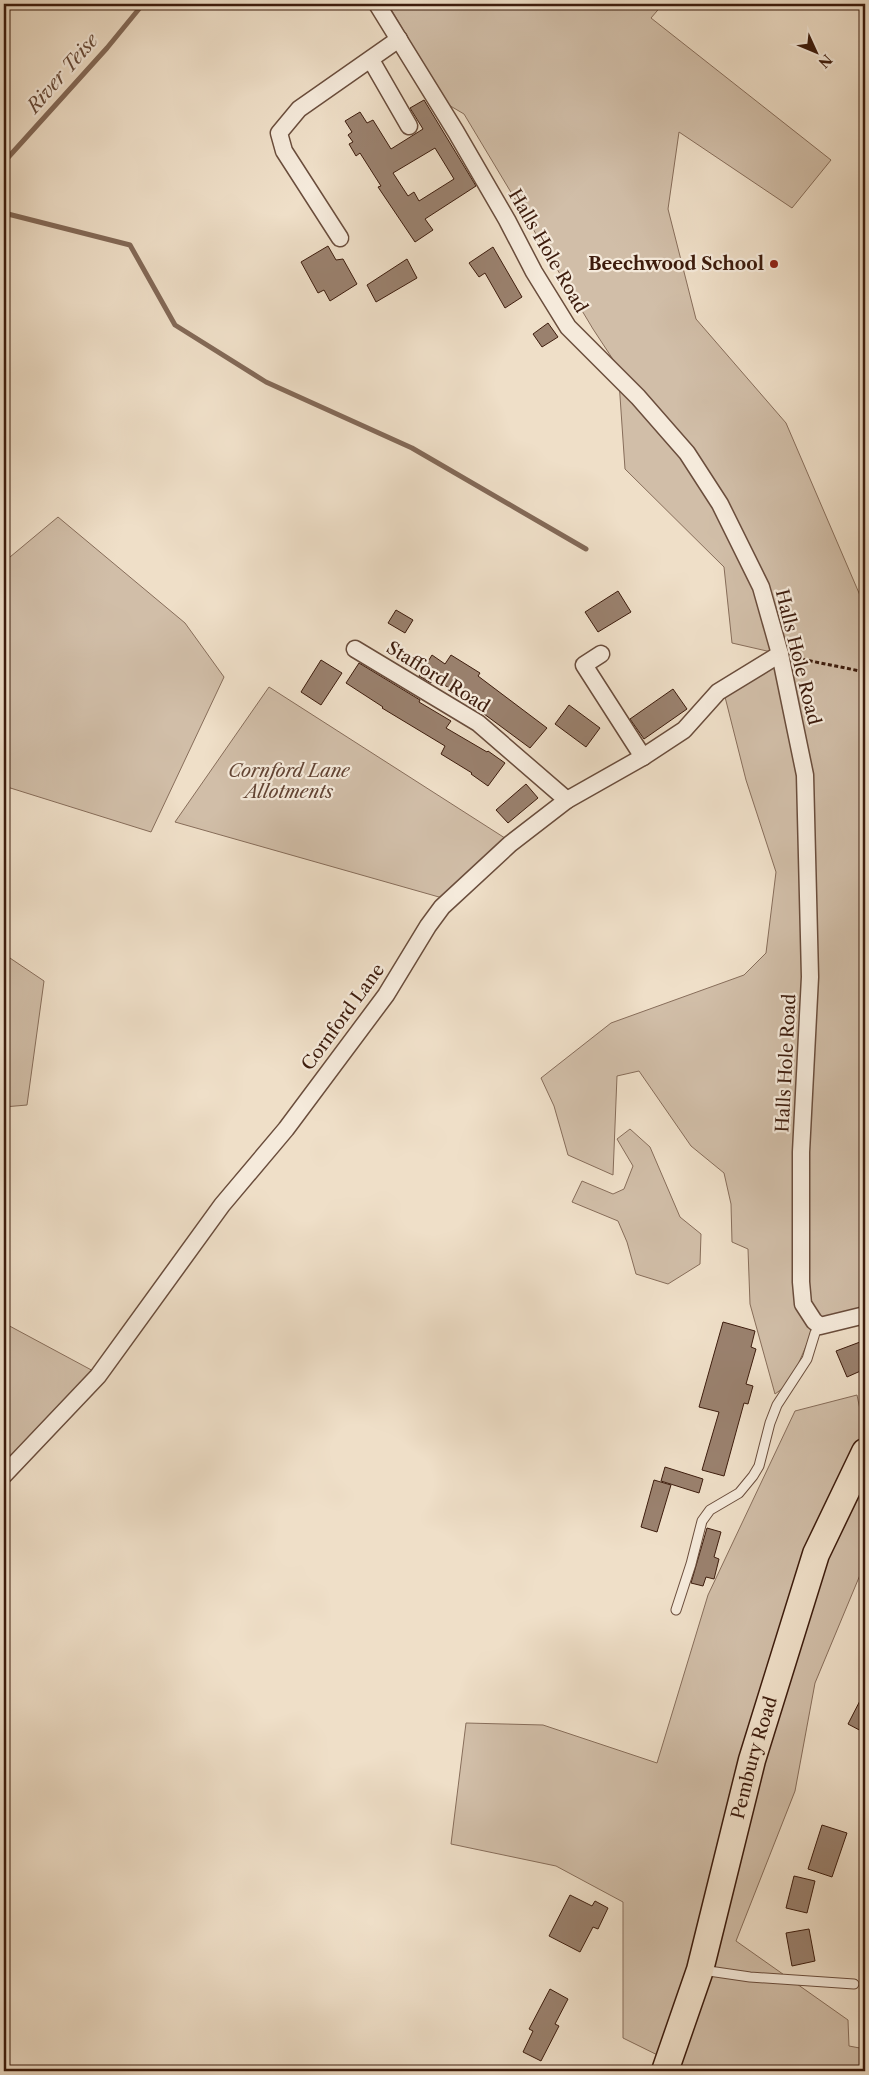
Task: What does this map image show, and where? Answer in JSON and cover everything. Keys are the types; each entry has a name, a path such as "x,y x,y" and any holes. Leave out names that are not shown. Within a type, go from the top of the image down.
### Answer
{"main road":[{"name":"Pembury Road","path":"665,2071 700,1970 752,1760 816,1554 865,1452"}],"street":[{"name":"Halls Hole Road","path":"377,4 456,132 507,220 534,272 568,327 638,397 687,453 720,504 761,587 780,654 805,776 810,977 801,1152 801,1282 803,1304 814,1321 820,1326"},
{"path":"340,238 284,151 279,133 299,110 399,39"},
{"path":"371,60 409,126"},
{"name":"Stafford Road","path":"355,649 478,723 567,800"},
{"path":"601,654 584,665 643,758"},
{"name":"Cornford Lane","path":"4,1475 98,1376 222,1204 286,1129 386,995 428,926 442,907 510,844 567,800 643,758 684,730 718,692 780,654"},
{"path":"820,1326 865,1315"}],"lane":[{"path":"676,1610 702,1521 710,1510 739,1493 754,1476 759,1466 776,1406 807,1358 815,1333 820,1326"},
{"path":"700,1970 750,1977 854,1984"}],"path":[{"path":"780,654 865,672"}],"green space":[{"path":"388,4 663,4 651,18 831,160 792,208 679,132 668,209 696,319 786,423 865,607 865,1315 816,1323 790,1383 775,1394 750,1304 748,1249 732,1242 731,1204 724,1173 691,1146 639,1071 617,1076 613,1175 568,1155 554,1106 541,1078 611,1023 744,975 766,953 776,872 746,780 723,689 780,654 732,643 724,567 625,469 618,367 593,329 464,114 447,104"},
{"path":"58,517 185,623 224,677 151,832 4,786 4,562"},
{"name":"Cornford Lane Allotments","path":"269,687 508,840 446,899 175,822"},
{"path":"4,954 44,981 27,1105 4,1107"},
{"path":"630,1129 650,1147 680,1217 701,1234 700,1264 668,1284 636,1274 627,1242 618,1221 572,1202 582,1181 613,1194 624,1189 633,1166 617,1139"},
{"path":"4,1323 97,1373 4,1474"},
{"path":"857,1395 865,1434 865,1563 815,1683 795,1791 736,1941 848,2020 849,2046 865,2049 865,2071 690,2071 623,2038 623,1902 556,1866 451,1844 466,1723 543,1725 657,1763 708,1595 795,1411"}],"building":[{"path":"424,100 476,186 425,219 433,230 415,242 378,187 381,186 360,153 356,156 349,144 353,142 348,135 352,132 345,121 360,112 367,123 373,120 391,149 423,129 410,108","holes":["435,148 454,179 419,201 414,192 408,196 393,173"]},
{"path":"328,246 336,260 343,259 357,284 330,301 324,290 318,293 301,262"},
{"path":"493,247 522,297 505,308 485,273 479,277 469,263"},
{"path":"407,259 417,278 376,302 367,285"},
{"path":"548,323 558,337 542,347 533,334"},
{"path":"618,591 631,612 598,632 585,612"},
{"path":"396,610 413,620 405,633 388,623"},
{"path":"432,655 445,664 451,655 480,673 478,676 547,728 530,748 434,678 431,683 419,676"},
{"path":"321,660 342,673 321,705 301,692"},
{"path":"359,663 451,721 446,728 488,751 505,763 488,786 472,773 441,754 445,746 382,708 346,683"},
{"path":"673,689 687,709 644,739 630,719"},
{"path":"569,705 600,728 586,747 555,724"},
{"path":"526,784 538,798 508,823 496,810"},
{"path":"723,1322 755,1331 751,1347 756,1349 746,1384 753,1386 748,1404 744,1403 724,1476 702,1470 719,1412 699,1407"},
{"path":"860,1342 865,1354 865,1369 847,1377 836,1351"},
{"path":"665,1467 703,1479 699,1493 661,1481"},
{"path":"654,1480 671,1485 657,1532 641,1527"},
{"path":"707,1528 721,1532 714,1557 719,1559 714,1579 706,1577 703,1586 691,1583"},
{"path":"865,1691 865,1733 848,1724"},
{"path":"822,1825 847,1833 832,1877 808,1869"},
{"path":"794,1876 815,1881 807,1913 786,1908"},
{"path":"570,1895 592,1906 595,1901 608,1908 598,1929 593,1927 580,1952 549,1936"},
{"path":"809,1929 815,1961 792,1966 786,1933"},
{"path":"550,1989 568,1999 555,2024 559,2026 541,2061 523,2052 533,2031 529,2029"}],"waterway":[{"name":"River Teise","path":"4,162 107,48 143,4"},
{"path":"4,213 130,245 175,325 266,382 412,448 586,549"}],"place":[{"name":"Beechwood School","path":"774,264"}]}
